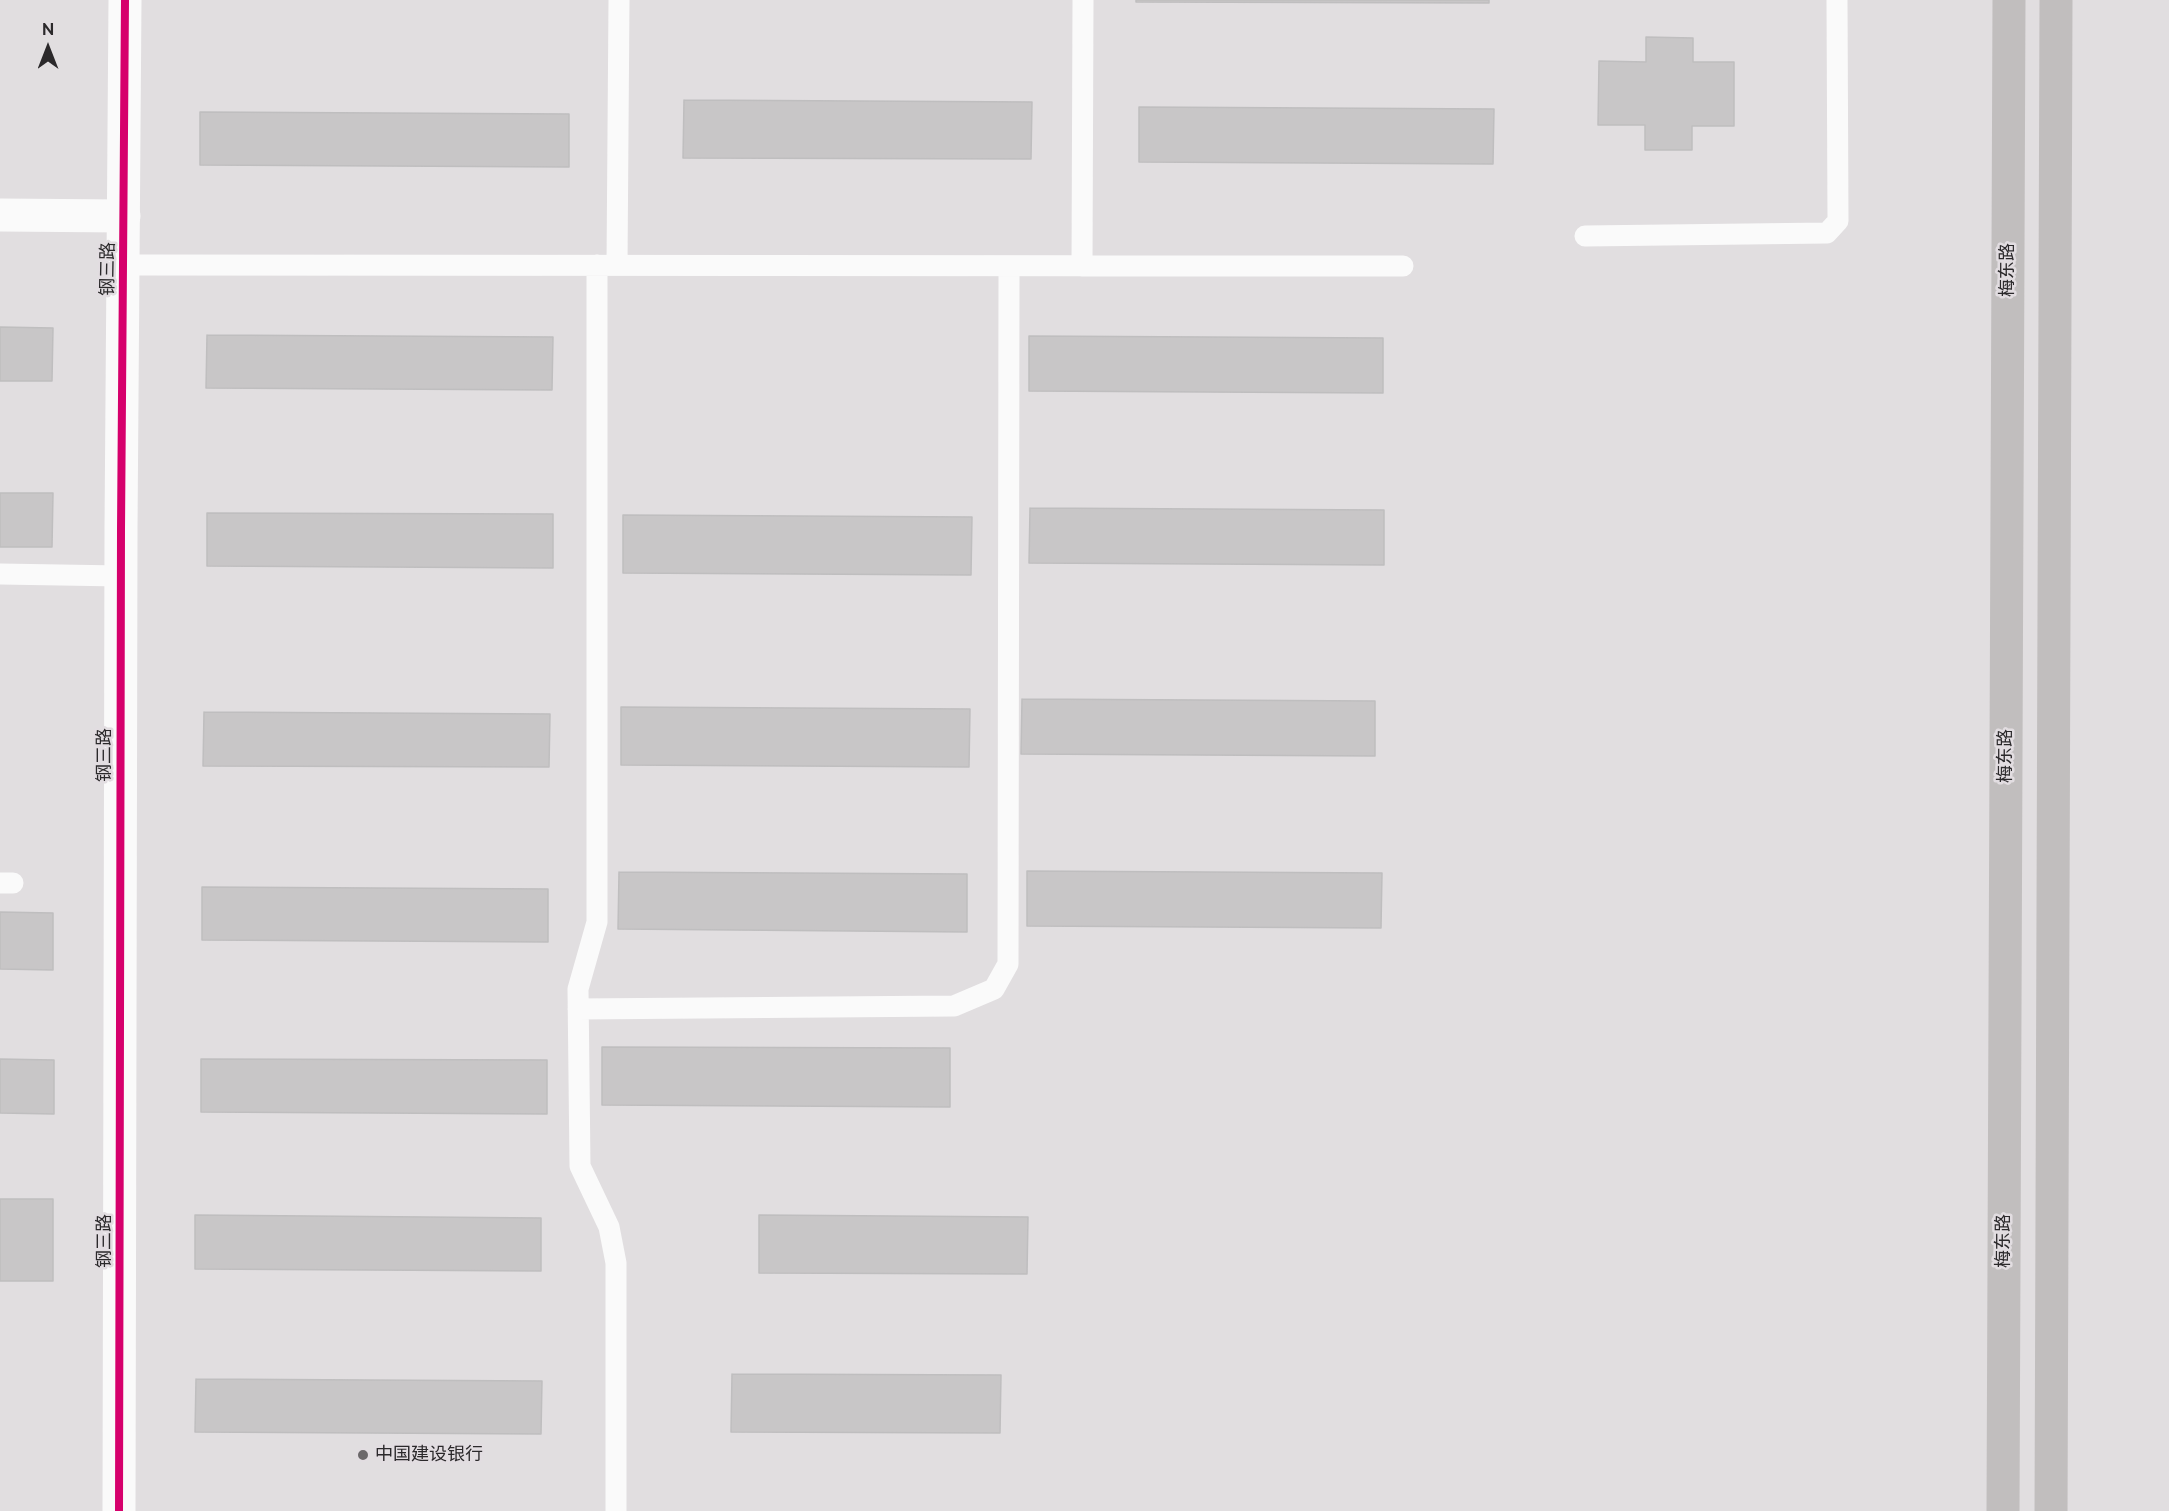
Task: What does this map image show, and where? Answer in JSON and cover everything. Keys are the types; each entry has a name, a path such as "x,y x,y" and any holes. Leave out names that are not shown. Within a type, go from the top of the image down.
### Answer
{"main road":[{"name":"梅东路","path":"2003,1511 2008,0"},
{"path":"2051,1511 2056,0"}],"street":[{"name":"钢三路","path":"119,1511 125,0"},
{"path":"0,216 124,216"}],"lane":[{"path":"616,1511 616,1263 609,1227 580,1166 578,989 597,922 607,265 618,0"},
{"path":"1082,266 1083,0"},
{"path":"1585,236 1827,233 1838,221 1837,0"},
{"path":"123,265 1403,266"},
{"path":"578,1009 954,1006 994,989 1008,964 1009,266"},
{"path":"0,574 121,576"}],"building":[{"path":"1136,0 1489,0 1489,3 1136,2"},
{"path":"1646,37 1693,38 1693,62 1734,62 1734,126 1692,126 1692,150 1645,150 1645,125 1598,125 1599,61 1646,62"},
{"path":"684,100 1032,102 1031,159 683,158"},
{"path":"1139,107 1494,109 1493,164 1139,162"},
{"path":"200,112 569,114 569,167 200,165"},
{"path":"0,327 53,328 52,381 0,381"},
{"path":"207,335 553,337 552,390 206,388"},
{"path":"1029,336 1383,338 1383,393 1029,391"},
{"path":"0,493 53,493 52,547 0,547"},
{"path":"1030,508 1384,510 1384,565 1029,563"},
{"path":"207,513 553,514 553,568 207,566"},
{"path":"623,515 972,517 971,575 623,573"},
{"path":"1022,699 1375,701 1375,756 1021,754"},
{"path":"621,707 970,709 969,767 621,765"},
{"path":"204,712 550,714 549,767 203,766"},
{"path":"1027,871 1382,873 1381,928 1027,926"},
{"path":"619,872 967,874 967,932 618,929"},
{"path":"202,887 548,889 548,942 202,940"},
{"path":"0,912 53,913 53,970 0,969"},
{"path":"602,1047 950,1048 950,1107 602,1105"},
{"path":"0,1059 54,1060 54,1114 0,1113"},
{"path":"201,1059 547,1060 547,1114 201,1112"},
{"path":"0,1199 53,1199 53,1281 0,1281"},
{"path":"195,1215 541,1218 541,1271 195,1269"},
{"path":"759,1215 1028,1217 1027,1274 759,1273"},
{"path":"732,1374 1001,1375 1000,1433 731,1432"},
{"path":"196,1379 542,1381 541,1434 195,1432"}],"cycle path":[{"path":"119,1511 121,529 125,0"}],"place":[{"name":"中国建设银行","path":"363,1455"}]}
